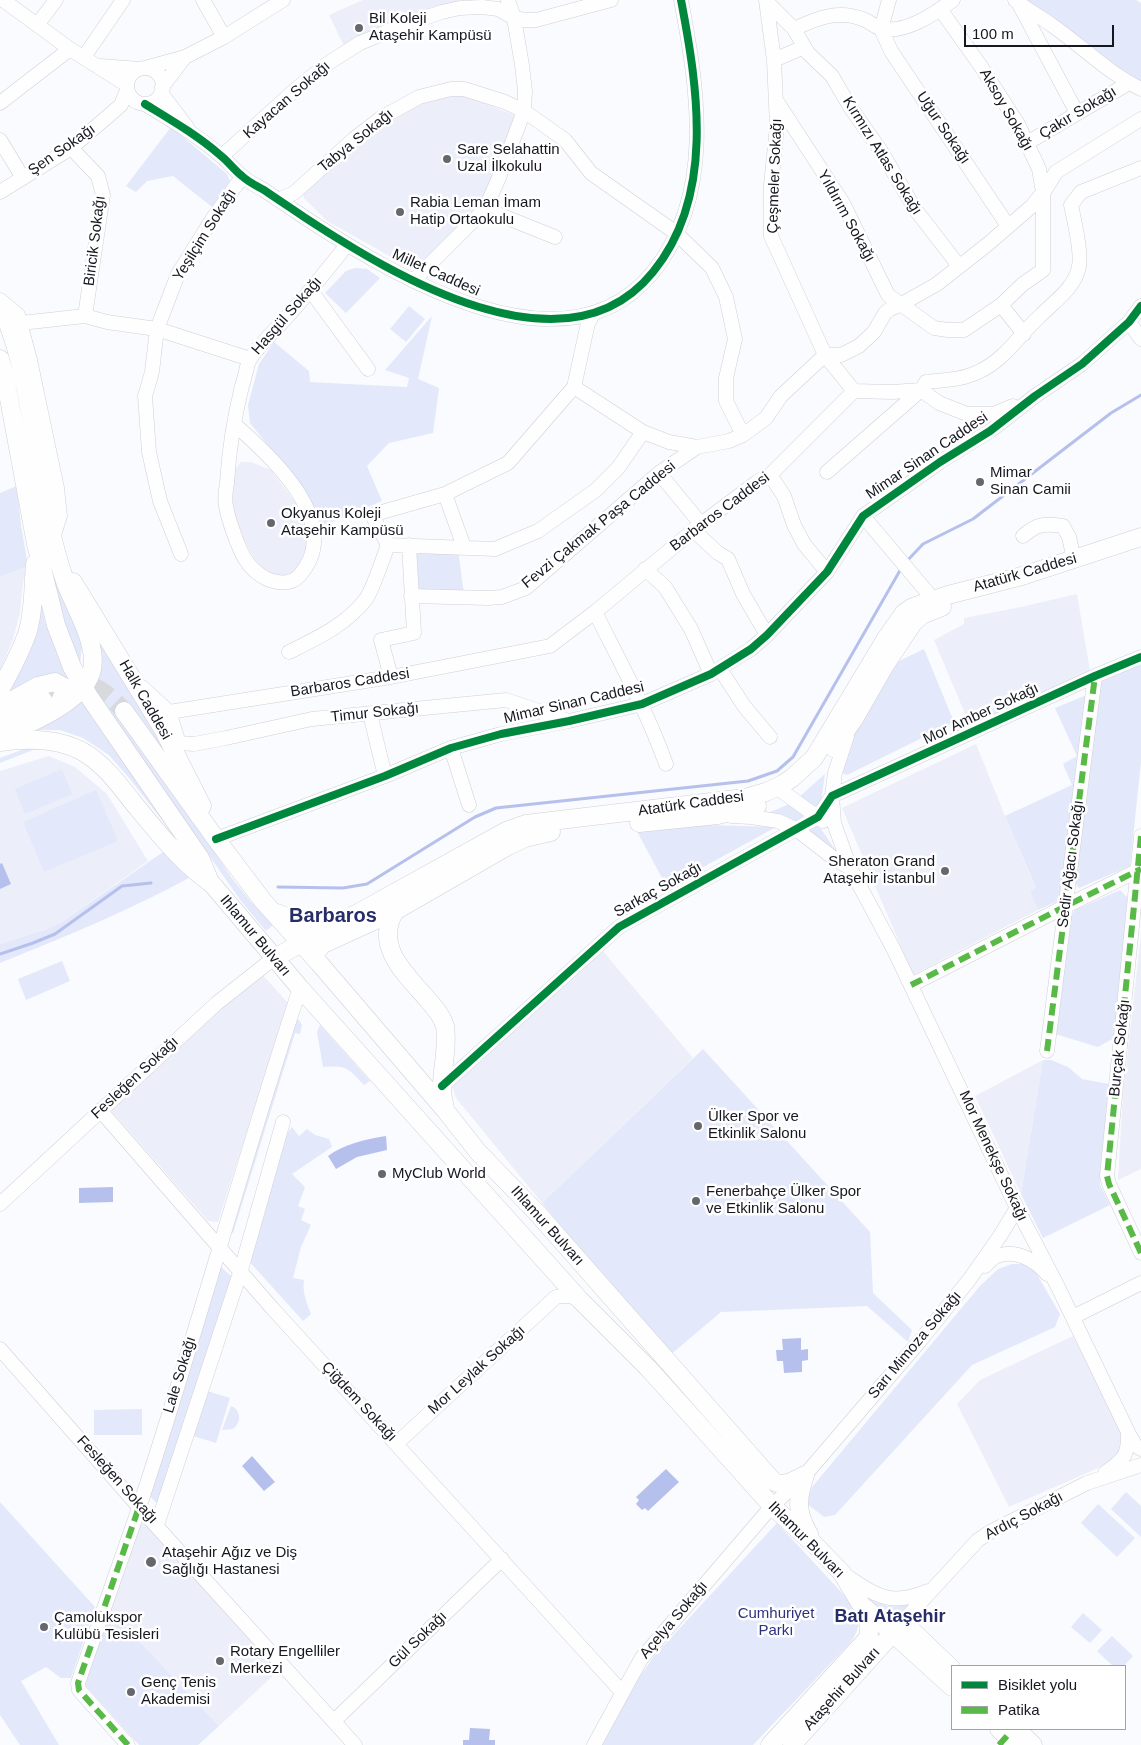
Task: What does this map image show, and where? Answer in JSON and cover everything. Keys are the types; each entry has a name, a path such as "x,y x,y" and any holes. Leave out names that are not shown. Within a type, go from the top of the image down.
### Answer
{"main road":[{"name":"Halk Caddesi","path":"0,306 10,332 27,392 41,483 45,541"},
{"name":"Halk Caddesi","path":"0,359 45,541 61,568 93,650 93,665 90,674 78,693 50,704 0,737"},
{"name":"Atatürk Caddesi","path":"321,945 395,911 525,838 539,834 718,815 752,808 810,776 830,753 854,719 885,665 913,623 935,604 1141,537"},
{"name":"Ihlamur Bulvarı","path":"45,541 56,625 72,667 200,858 212,884 300,988 580,1300 649,1369 772,1506 815,1545 842,1573 865,1608"},
{"path":"0,690 13,667 27,632 45,541"},
{"name":"Atatürk Caddesi","path":"274,958 506,831 526,824 745,798 781,791 814,758 887,637 904,613 913,606 935,604 1043,581 1141,548"},
{"name":"Halk Caddesi","path":"61,568 80,592 163,729 176,746 216,839"},
{"path":"0,707 38,686 55,682 64,687 62,698 0,722"},
{"path":"124,711 216,839 272,910 300,943 321,945 318,954 319,962"},
{"name":"Ihlamur Bulvarı","path":"0,742 15,740 53,741 85,752 103,766 169,845 198,875 212,884"},
{"path":"272,910 289,919 308,925 334,926"},
{"path":"395,911 388,926 388,941 396,963 440,1014 444,1024 442,1086 445,1110"},
{"name":"Ihlamur Bulvarı","path":"300,943 319,962 445,1110 478,1152 544,1222 773,1481 776,1484 786,1484 805,1476"},
{"path":"805,1476 798,1503 799,1514 815,1545"},
{"path":"865,1608 898,1628 951,1667"},
{"name":"Ataşehir Bulvarı","path":"770,1745 866,1642 869,1636 869,1625 865,1608"},
{"path":"898,1628 951,1686"},
{"name":"Ataşehir Bulvarı","path":"792,1745 898,1628"},
{"path":"1008,1735 1033,1745"}],"street":[{"path":"37,25 56,0"},
{"path":"84,57 123,0"},
{"path":"203,0 224,37"},
{"path":"127,87 131,75 142,68 185,57 224,37 284,0"},
{"path":"413,281 485,208 498,180 524,111 525,91 523,74 514,18 508,0"},
{"name":"Kayacan Sokağı","path":"222,156 296,89 327,64 360,44 403,25 460,8 498,9 514,18 536,20 611,0"},
{"name":"Millet Caddesi","path":"192,133 222,156 242,177 347,245 413,281 459,301 521,318 572,317 594,313 613,305 645,282 660,264 673,243 688,205 694,168 696,117 694,76 681,0"},
{"path":"881,29 889,0"},
{"path":"794,29 828,15 843,15 864,20 881,29 898,28 923,19 953,0"},
{"name":"Kırmızı Atlas Sokağı","path":"766,1 794,29 804,47 832,76 850,107 881,151 915,209 959,266"},
{"name":"Çeşmeler Sokağı","path":"766,1 774,60 777,126 771,185 771,236 825,355 854,391"},
{"path":"1016,1 1054,26 1084,51 1135,86"},
{"path":"1016,1 1077,113"},
{"path":"4,7 37,25 127,87 134,100 192,133"},
{"name":"Aksoy Sokağı","path":"940,9 980,65 1018,124 1039,169 1043,192 1043,270 1023,284 1001,305"},
{"name":"Uğur Sokağı","path":"881,29 891,51 1008,226"},
{"path":"774,60 804,47"},
{"path":"0,103 70,49"},
{"path":"121,105 154,101 185,57"},
{"path":"96,66 142,68 156,72 160,76 162,90 192,133"},
{"name":"Çakır Sokağı","path":"1027,143 1077,113 1135,86"},
{"name":"Şen Sokağı","path":"0,192 71,148 121,105 127,87"},
{"name":"Tabya Sokağı","path":"278,200 294,193 355,138 381,118 419,96 450,89 464,90 505,102 524,111 565,140 591,173 676,233 712,268 726,296 734,339 726,378 726,401 743,435"},
{"name":"Yıldırım Sokağı","path":"776,100 842,203 888,295 934,328 948,330 964,330 1001,305"},
{"path":"825,355 841,355 859,346 874,332 885,313 937,284 1032,206 1056,172 1141,119"},
{"path":"0,140 24,178"},
{"name":"Biricik Sokağı","path":"71,148 98,176 103,195 85,316"},
{"path":"827,472 921,390 926,382 978,373 999,360 1039,317 1057,302 1075,278 1080,265 1071,205 1081,192 1141,168"},
{"name":"Yeşilçim Sokağı","path":"181,554 160,501 149,452 145,396 152,372 157,329 178,274 213,218 242,177"},
{"path":"485,208 555,238"},
{"name":"Hasgül Sokağı","path":"234,424 275,463 305,505 312,524 315,542 312,554 304,570 295,579 283,583 274,582 259,575 245,560 225,504 228,461 234,424 250,360 347,245"},
{"path":"310,291 368,368"},
{"path":"0,300 18,315 21,323 57,488 60,516 45,541"},
{"path":"1001,305 1024,334"},
{"name":"Mimar Sinan Caddesi","path":"216,839 385,776 451,748 501,734 642,704 715,672 767,635 826,572 863,516 940,462 990,431 1035,396 1082,364 1128,322 1141,306"},
{"path":"288,652 340,625 367,598 388,545 374,519 375,514 445,494 508,463 574,387 588,323 594,313"},
{"path":"21,323 85,316 107,322 157,329 250,360"},
{"path":"1128,322 1141,339"},
{"name":"Fevzi Çakmak Paşa Caddesi","path":"411,596 495,598 526,588 659,473 697,447 729,441 743,435 766,418 781,396 825,355"},
{"path":"574,387 643,432 669,442 697,447"},
{"path":"854,391 892,392 921,390 939,403 967,414 994,414 1035,396"},
{"name":"Barbaros Caddesi","path":"169,712 391,677 550,646 595,612 697,527 757,482 770,475 854,391"},
{"path":"388,545 496,549 538,531 596,490 618,468 643,432"},
{"path":"659,473 718,553 728,558 743,594 767,635"},
{"path":"770,475 784,496 794,525 804,544 826,572"},
{"path":"445,494 464,547"},
{"path":"863,516 935,604"},
{"path":"1022,536 1035,526 1051,524 1063,526 1069,537 1074,559"},
{"path":"391,677 381,640 414,634 409,545"},
{"path":"646,569 665,587 715,672 770,737"},
{"path":"595,612 642,704 666,764"},
{"name":"Mor Amber Sokağı","path":"832,796 1095,676 1141,657"},
{"name":"Sedir Ağacı Sokağı","path":"1047,1052 1095,676"},
{"path":"134,680 169,712 176,746"},
{"name":"Timur Sokağı","path":"176,746 226,738 312,719 506,700 569,721"},
{"path":"370,714 385,776"},
{"name":"Mor Menekşe Sokağı","path":"854,719 834,773 832,796 834,823 850,868 911,985 1017,1208 1073,1317 1128,1432 1139,1449"},
{"path":"451,748 469,806"},
{"path":"781,791 837,833"},
{"name":"Sarkaç Sokağı","path":"442,1086 619,927 818,817 832,796"},
{"path":"718,815 751,816 778,821 796,829 836,860 850,868"},
{"name":"Burçak Sokağı","path":"1141,836 1107,1176 1108,1184 1141,1253"},
{"path":"911,985 1139,870"},
{"name":"Fesleğen Sokağı","path":"0,1204 217,1003 274,958"},
{"name":"Lale Sokağı","path":"128,1745 79,1690 78,1683 139,1507 220,1247 266,1090 300,988"},
{"name":"Çiğdem Sokağı","path":"100,1110 241,1270 272,1308 622,1692"},
{"name":"Lale Sokağı","path":"157,1525 241,1270 283,1122"},
{"name":"Sarı Mimoza Sokağı","path":"772,1506 805,1476 919,1342 969,1280 1017,1208"},
{"path":"969,1280 996,1256 1010,1254 1019,1255 1038,1264 1058,1287"},
{"path":"1073,1317 1141,1283"},
{"name":"Mor Leylak Sokağı","path":"397,1443 556,1297 564,1295 574,1296 580,1300"},
{"name":"Fesleğen Sokağı","path":"0,1348 139,1507 355,1745"},
{"path":"1092,1482 1121,1461 1127,1450 1128,1432"},
{"name":"Ardıç Sokağı","path":"842,1573 878,1596 903,1599 914,1597 933,1588 978,1540 990,1532 1092,1482 1141,1465"},
{"name":"Açelya Sokağı","path":"594,1745 641,1659 772,1506"},
{"name":"Gül Sokağı","path":"334,1721 502,1559"},
{"name":"Ataşehir Bulvarı","path":"898,1628 933,1588"}],"shaded area":[{"name":"Bil Koleji Ataşehir Kampüsü","path":"363,0 458,0 458,2 345,48 329,15"},
{"path":"465,95 516,116 485,197 418,272 327,221 304,198 303,193 382,123 426,99"},
{"name":"Okyanus Koleji Ataşehir Kampüsü","path":"241,462 251,462 271,470 300,509 308,542 297,570 291,574 275,578 266,572 254,558 243,538 232,505 235,469"},
{"path":"28,566 23,582 20,613 13,639 0,671 0,577"},
{"path":"1077,594 1090,671 971,728 934,640 964,624 964,618"},
{"path":"976,744 1036,889 1030,892 1038,910 913,975 842,808"},
{"path":"49,756 75,767 107,794 148,861 62,922 47,929 0,944 0,771"},
{"path":"1141,934 1141,1169 1118,1180 1123,1093"},
{"path":"602,950 693,1058 542,1203 456,1098 451,1084"},
{"path":"261,973 288,1003 218,1222 208,1221 109,1108"},
{"path":"1043,1060 1021,1194 975,1096"},
{"path":"1073,1336 1125,1438 1119,1459 1009,1507 957,1404 980,1380"},
{"name":"Ataşehir Ağız ve Diş Sağlığı Hastanesi","path":"139,1517 278,1671 219,1726 107,1607"}],"green space":[{"path":"1025,0 1136,0 1141,3 1141,81 1080,43"},
{"path":"171,127 227,174 230,181 212,207 173,176 147,181 136,192 126,186"},
{"path":"355,268 367,269 380,278 346,313 325,293 346,271"},
{"path":"409,306 425,319 406,342 390,329"},
{"path":"432,316 418,379 439,388 433,433 389,443 367,466 382,501 320,527 309,497 250,423 248,405 259,364 274,342 309,371 310,382 407,387 409,378 385,370"},
{"path":"17,486 28,566 0,577 0,493"},
{"path":"458,550 464,594 413,593 412,551"},
{"path":"48,565 51,565 67,600 82,645 80,665 60,613"},
{"path":"39,591 45,622 59,657 76,685 66,693 68,685 5,698 27,657 36,629"},
{"path":"100,638 177,771 178,796 231,877 251,902 275,923 266,931 241,901 114,721 91,683 100,654"},
{"path":"924,649 954,722 847,775 841,772 852,733 868,706 899,661"},
{"path":"1141,662 1141,762 1130,866 1079,888 1075,883 1100,682"},
{"path":"1089,694 1062,899 1038,910 1030,892 1036,888 1005,816 1072,785 1063,764 1077,756 1055,708"},
{"path":"81,697 92,718 186,851 109,755 83,738 60,730 26,730"},
{"path":"32,746 46,749 33,750 0,763 0,758"},
{"path":"62,769 72,794 25,814 15,789"},
{"path":"825,774 821,801 815,807 799,797"},
{"path":"96,790 118,841 44,872 23,822"},
{"path":"792,803 805,813 800,822 763,815"},
{"path":"817,823 838,854 805,829"},
{"path":"707,825 776,827 667,887 634,826"},
{"path":"163,852 189,878 119,913 0,963 0,944 47,929 62,922"},
{"path":"1120,890 1129,899 1114,1038 1098,1047 1055,1034 1070,917 1075,910"},
{"path":"62,961 70,981 26,1000 18,979"},
{"path":"294,1019 299,1020 302,1025 300,1034 295,1033 233,1233 228,1232"},
{"path":"320,1025 370,1081 364,1085 350,1071 342,1067 323,1067 317,1032"},
{"name":"Ülker Spor ve Etkinlik Salonu","path":"703,1049 870,1232 873,1293 912,1330 908,1342 867,1306 721,1312 669,1356 542,1203"},
{"path":"1043,1060 1051,1060 1068,1067 1082,1079 1109,1084 1100,1185 1110,1205 1043,1238 1021,1194"},
{"path":"292,1127 299,1136 307,1129 315,1135 329,1139 332,1147 292,1174 305,1187 298,1206 305,1209 301,1220 311,1225 301,1247 293,1278 304,1280 304,1293 311,1314 303,1321 247,1259 286,1135"},
{"path":"1012,1264 1025,1264 1035,1271 1060,1314 1055,1327 972,1365 835,1515 824,1517 806,1503 812,1487 980,1286 998,1269"},
{"path":"220,1266 232,1277 159,1505 147,1494"},
{"path":"207,1391 230,1398 216,1443 193,1436"},
{"path":"231,1406 237,1410 239,1416 238,1423 233,1429 222,1430"},
{"path":"142,1409 142,1435 94,1435 94,1410"},
{"path":"1126,1492 1141,1506 1141,1537 1111,1509"},
{"name":"Çamolukspor Kulübü Tesisleri","path":"0,1502 95,1607 71,1678 61,1678 46,1667 21,1681 59,1745 20,1745 0,1715"},
{"path":"1098,1504 1135,1538 1117,1557 1081,1523"},
{"name":"Cumhuriyet Parkı","path":"777,1523 857,1609 858,1627 850,1643 753,1745 601,1745 633,1686 655,1655"},
{"path":"865,1596 877,1603 888,1606 912,1603 890,1626"},
{"path":"107,1607 219,1726 198,1745 139,1745 84,1684"},
{"path":"1083,1613 1102,1630 1090,1643 1071,1627"},
{"path":"1112,1636 1133,1656 1125,1665 1112,1665 1097,1651"}],"water":[{"path":"2,863 11,884 0,889 0,864"},
{"path":"386,1136 387,1150 357,1157 336,1169 328,1156 341,1148"},
{"path":"113,1187 113,1202 79,1203 79,1188"},
{"path":"801,1338 801,1350 808,1349 808,1360 802,1361 802,1372 784,1373 783,1361 777,1361 776,1350 783,1350 782,1339"},
{"path":"252,1456 275,1482 264,1491 242,1466"},
{"path":"666,1469 679,1482 648,1511 645,1508 642,1510 636,1504 639,1500 636,1497"},
{"path":"470,1728 490,1729 489,1740 495,1740 495,1745 463,1745 463,1740 469,1740"}],"waterway":[{"path":"906,562 923,544 973,519 1111,413 1141,395"},
{"path":"278,887 343,888 367,884 475,817 496,808 748,781 777,771 793,757 902,567"},
{"path":"0,954 55,934 122,886 151,883"}],"tunnel":[{"path":"43,700 67,688 86,685 104,692 124,711"}],"marked path":[{"path":"1047,1051 1095,676"},
{"path":"1141,836 1107,1176 1141,1253"},
{"path":"911,985 1141,869"},
{"path":"128,1745 79,1690 78,1683 139,1507"},
{"path":"999,1745 1007,1736"}],"cycle path":[{"path":"145,104 184,128 223,157 239,174 304,217 383,265 429,288 478,307 527,318 574,317 616,303 653,272 673,242 686,210 694,176 697,141 693,69 681,0"},
{"path":"216,839 385,776 451,748 501,734 642,704 711,674 751,649 767,635 827,572 863,516 940,462 990,431 1035,396 1082,364 1129,322 1141,306"},
{"path":"442,1086 619,927 818,817 832,796 1095,676 1141,657"}],"place":[{"name":"Bil Koleji Ataşehir Kampüsü","path":"359,28"},
{"name":"Sare Selahattin Uzal İlkokulu","path":"447,159"},
{"name":"Rabia Leman İmam Hatip Ortaokulu","path":"400,212"},
{"name":"Mimar Sinan Camii","path":"980,482"},
{"name":"Okyanus Koleji Ataşehir Kampüsü","path":"271,523"},
{"name":"Sheraton Grand Ataşehir İstanbul","path":"945,871"},
{"name":"Ülker Spor ve Etkinlik Salonu","path":"698,1126"},
{"name":"MyClub World","path":"382,1174"},
{"name":"Fenerbahçe Ülker Spor ve Etkinlik Salonu","path":"696,1201"},
{"name":"Ataşehir Ağız ve Diş Sağlığı Hastanesi","path":"151,1562"},
{"name":"Çamolukspor Kulübü Tesisleri","path":"44,1627"},
{"name":"Rotary Engelliler Merkezi","path":"220,1661"},
{"name":"Genç Tenis Akademisi","path":"131,1692"}],"district":[{"name":"Barbaros","path":"333,916"},
{"name":"Batı Ataşehir","path":"890,1617"}]}
